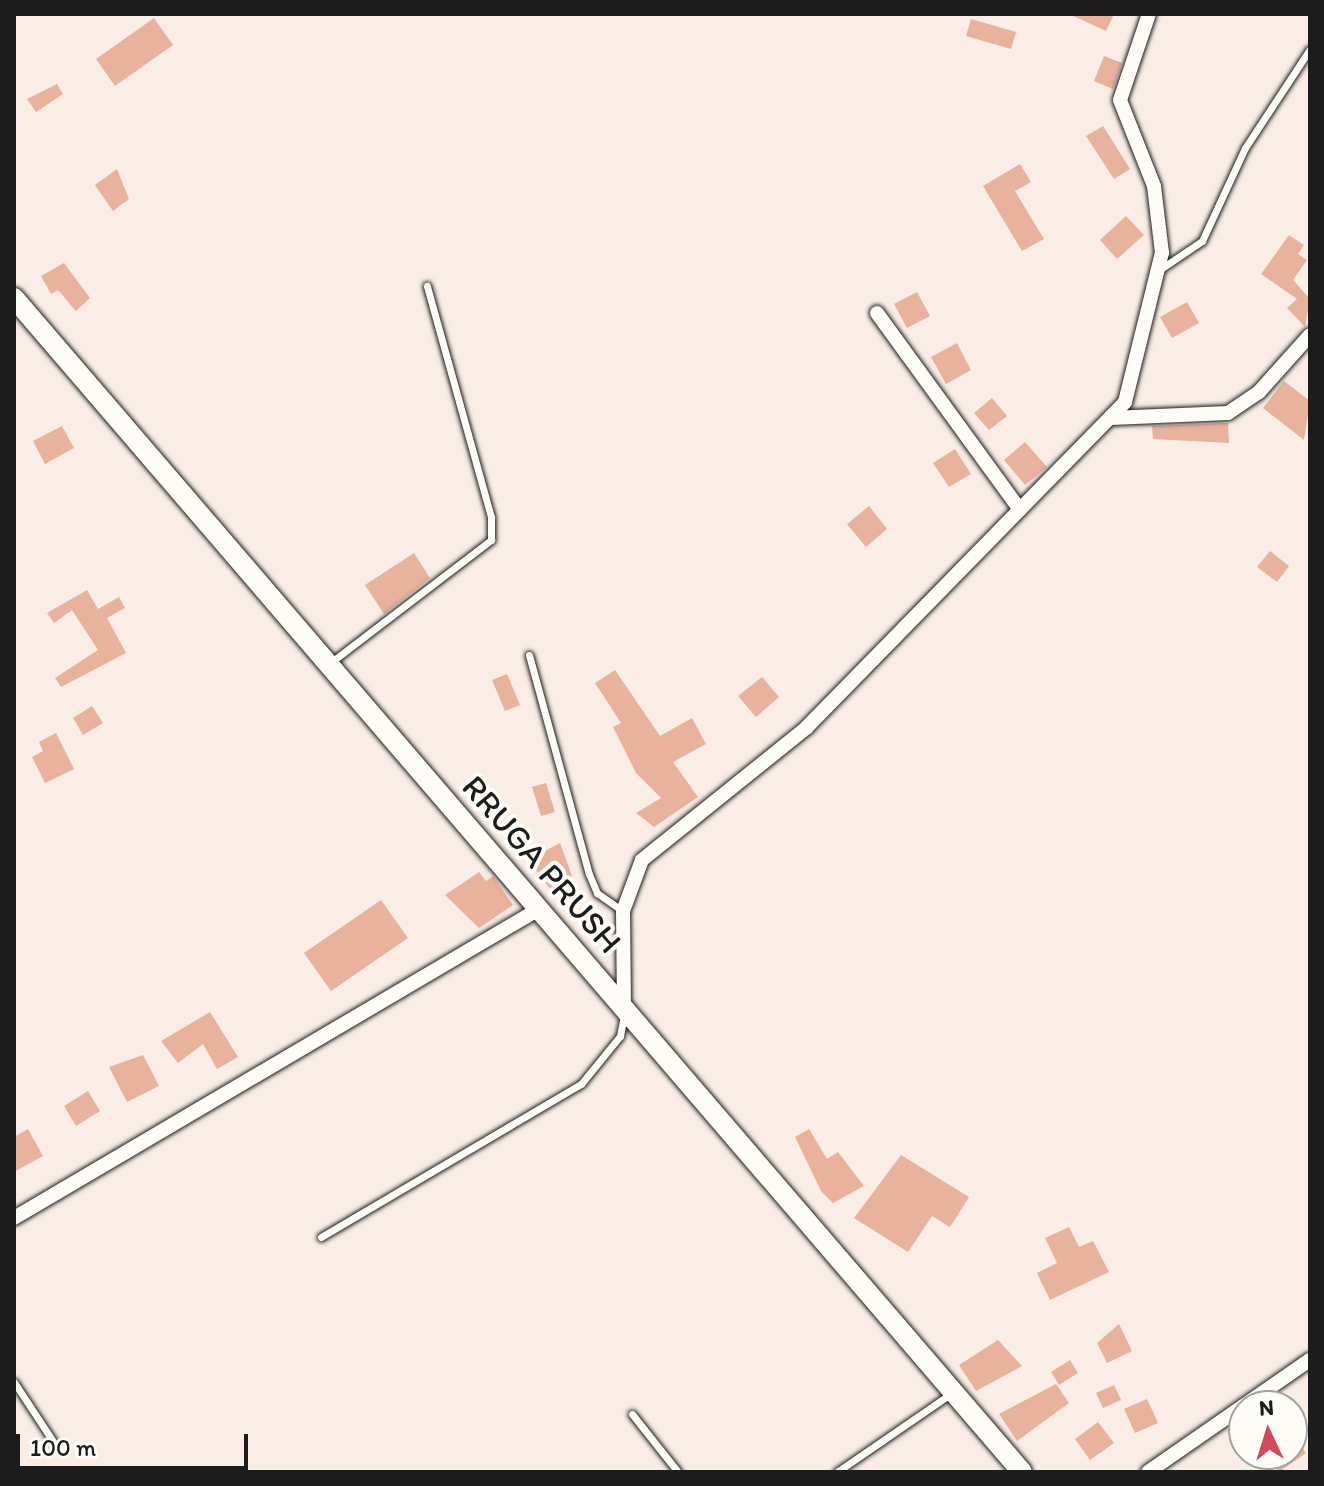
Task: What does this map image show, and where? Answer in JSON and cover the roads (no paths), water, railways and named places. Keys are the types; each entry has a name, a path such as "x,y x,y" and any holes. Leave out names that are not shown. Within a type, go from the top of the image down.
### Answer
{"street":[{"path":"624,1008 623,911 642,860 797,737 1111,418 1131,387 1157,271 1161,216 1120,100 1149,14"},
{"name":"RRUGA PRUSH","path":"16,303 1022,1472"},
{"path":"877,313 1020,510"},
{"path":"1111,418 1228,413 1259,392 1310,335"},
{"path":"14,1218 539,909"},
{"path":"1148,1472 1310,1360"}],"lane":[{"path":"1157,271 1202,241 1245,148 1310,49"},
{"path":"329,664 491,540 491,517 427,286"},
{"path":"529,655 589,874 607,904 623,911"},
{"path":"321,1237 592,1077 620,1036 624,1008"},
{"path":"14,1382 54,1443"},
{"path":"837,1472 954,1392"},
{"path":"632,1414 678,1472"}]}
